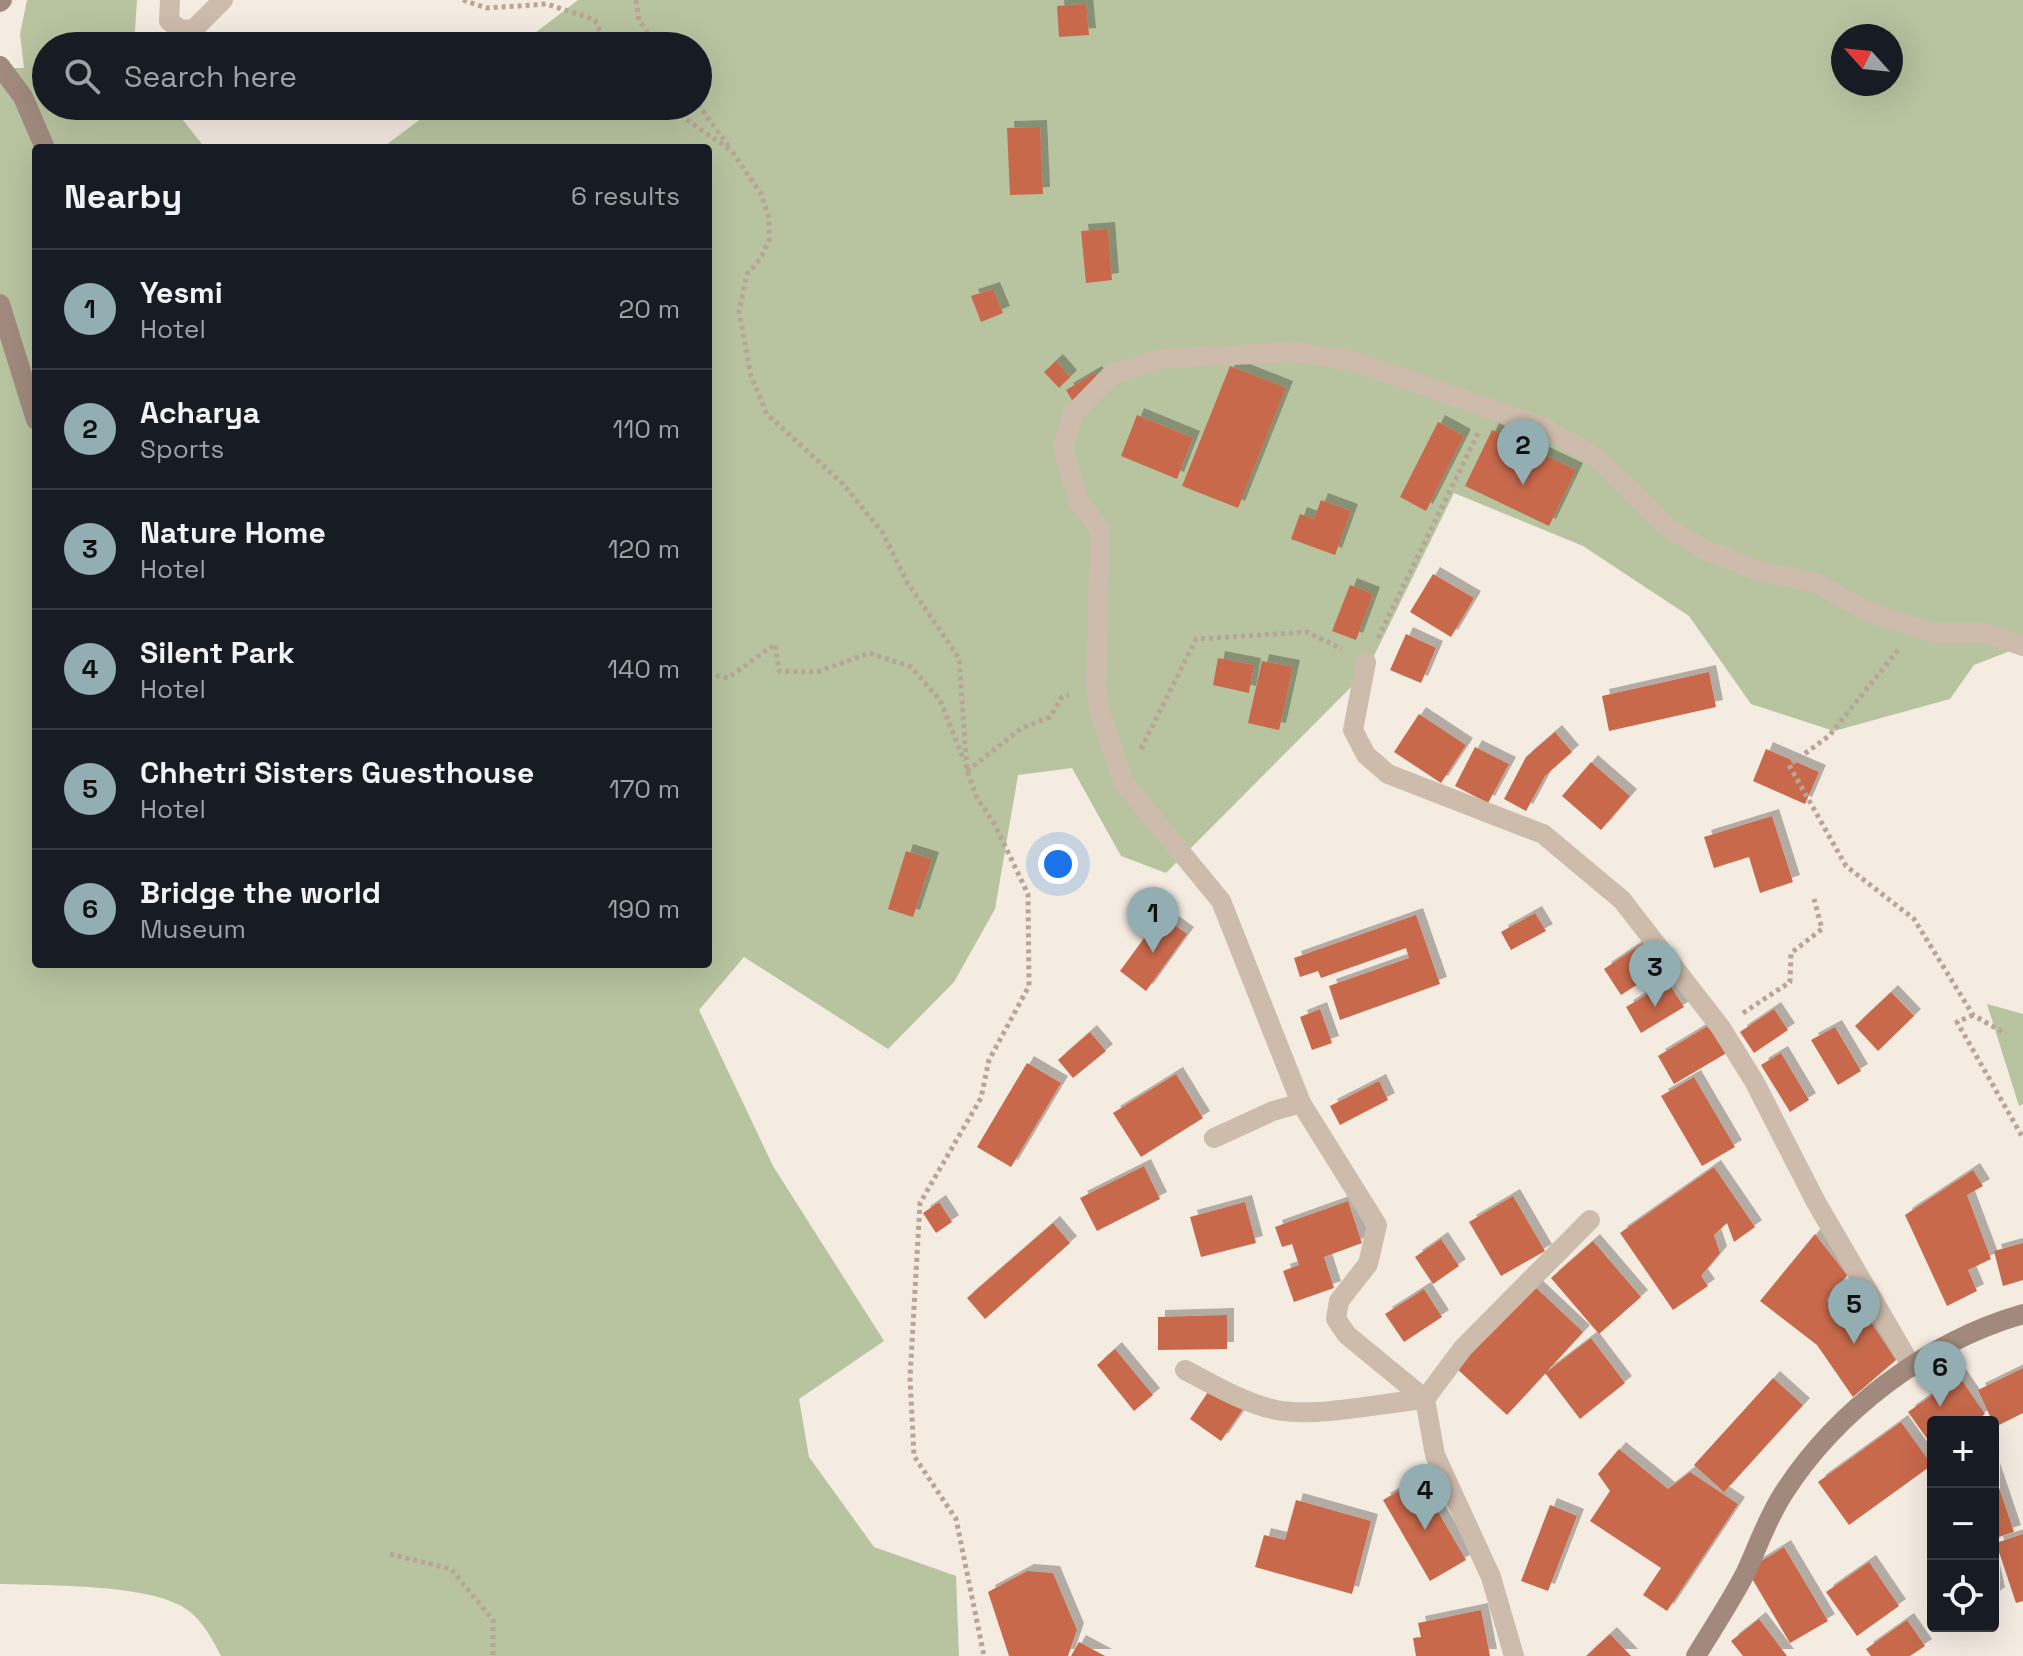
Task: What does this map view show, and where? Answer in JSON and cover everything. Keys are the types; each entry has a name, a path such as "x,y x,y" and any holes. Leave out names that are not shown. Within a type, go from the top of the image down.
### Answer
{"main road":[{"path":"0,66 23,97 32,118"},
{"path":"33,120 43,144"},
{"path":"0,304 32,407"},
{"path":"1696,1656 1798,1472 1836,1426 1912,1367 1970,1333 2023,1314"}],"street":[{"path":"170,0 169,21 181,30 194,29 223,0"},
{"path":"1514,1656 1491,1577 1435,1455 1425,1399 1347,1335 1336,1319 1339,1301 1368,1264 1377,1225 1301,1103 1221,901 1124,783 1099,710 1096,685 1100,530 1078,500 1063,448 1073,414 1111,375 1160,359 1293,352 1349,360 1543,427 1596,457 1666,526 1701,548 1759,571 1816,583 1870,613 1934,633 1986,633 2023,646"},
{"path":"1366,662 1353,730 1366,755 1388,774 1543,834 1622,900 1721,1028 1754,1081 1816,1202 1912,1367"},
{"path":"1214,1138 1273,1111 1301,1103"},
{"path":"1185,1370 1242,1399 1277,1410 1316,1412 1425,1399 1463,1348 1590,1220"}],"path":[{"path":"463,0 487,8 547,4 595,20 600,32"},
{"path":"636,0 639,20 647,32"},
{"path":"687,120 732,151"},
{"path":"710,120 761,194 769,218 769,240 761,258 747,274 739,311 751,376 767,414 843,484 883,533 907,582 959,658 967,771"},
{"path":"1124,783 1196,639 1307,632 1366,662 1489,410"},
{"path":"1917,627 1829,736 1789,765 1846,866 1914,919 1973,1015 2006,1034"},
{"path":"712,675 728,678 775,644 779,671 817,672 869,653 911,667 940,700 977,798 994,823 1028,894 1029,986 989,1060 981,1098 920,1203 910,1378 914,1456 956,1519 979,1617 984,1656"},
{"path":"967,771 1022,728 1050,717 1062,697 1096,685"},
{"path":"1721,1028 1790,982 1791,953 1822,929 1814,899"},
{"path":"1973,1015 1957,1022 2023,1138"},
{"path":"390,1554 451,1569 493,1620 493,1656"}],"green space":[{"path":"27,0 137,0 135,32 32,32 32,120 183,120 202,144 32,144 32,968 712,968 712,144 387,144 419,120 712,120 712,32 536,32 578,0 2023,0 2023,646 1974,665 1950,699 1834,731 1751,704 1689,616 1583,546 1454,493 1366,672 1166,873 1121,856 1072,768 1018,775 995,909 954,982 888,1049 744,957 699,1010 773,1166 884,1341 799,1399 809,1457 874,1547 956,1576 959,1656 221,1656 199,1621 173,1602 151,1595 99,1588 0,1584 0,68 24,68 20,34"},
{"path":"1987,1004 2023,1014 2023,1104 2019,1106"}],"building":[{"path":"1086,4 1089,35 1059,37 1057,6"},
{"path":"1040,127 1043,194 1010,195 1007,128"},
{"path":"1108,229 1112,280 1086,283 1081,231"},
{"path":"993,289 1003,313 981,322 971,296"},
{"path":"1056,361 1070,377 1059,388 1044,372"},
{"path":"1230,366 1286,388 1238,508 1182,486"},
{"path":"1095,373 1101,383 1072,400 1066,390"},
{"path":"1137,415 1193,438 1177,479 1121,456"},
{"path":"1438,422 1464,436 1426,511 1400,497"},
{"path":"1492,430 1576,470 1549,526 1465,486"},
{"path":"1321,500 1351,511 1335,555 1291,539 1300,514 1314,519"},
{"path":"1433,574 1474,598 1451,637 1410,612"},
{"path":"1350,585 1373,594 1356,640 1332,631"},
{"path":"1406,634 1436,648 1421,683 1390,670"},
{"path":"1218,658 1254,665 1249,693 1213,685"},
{"path":"1262,661 1293,667 1279,730 1248,723"},
{"path":"1709,672 1716,707 1609,731 1602,696"},
{"path":"1419,714 1466,745 1441,783 1394,752"},
{"path":"1555,732 1572,752 1545,776 1526,811 1504,799 1526,757"},
{"path":"1475,747 1509,764 1488,803 1455,786"},
{"path":"1766,749 1819,772 1805,804 1753,781"},
{"path":"1591,762 1630,796 1601,830 1562,796"},
{"path":"1772,816 1793,882 1760,893 1749,857 1714,868 1704,837"},
{"path":"906,851 932,859 913,917 888,909"},
{"path":"1535,913 1546,931 1511,950 1501,932"},
{"path":"1161,915 1187,934 1146,991 1120,971"},
{"path":"1416,915 1440,984 1340,1020 1329,986 1409,958 1406,948 1321,978 1318,971 1300,977 1294,958"},
{"path":"1643,943 1660,970 1621,995 1604,969"},
{"path":"1668,982 1684,1007 1641,1033 1626,1007"},
{"path":"1891,992 1914,1016 1878,1051 1855,1026"},
{"path":"1320,1009 1332,1043 1312,1050 1300,1017"},
{"path":"1774,1009 1788,1030 1754,1053 1740,1032"},
{"path":"1714,1022 1730,1051 1674,1084 1658,1056"},
{"path":"1835,1027 1861,1071 1838,1085 1811,1040"},
{"path":"1090,1032 1106,1051 1073,1078 1058,1060"},
{"path":"1781,1053 1809,1100 1790,1112 1761,1065"},
{"path":"1027,1063 1061,1083 1011,1167 977,1147"},
{"path":"1176,1074 1203,1118 1141,1157 1113,1113"},
{"path":"1694,1077 1735,1147 1702,1166 1661,1096"},
{"path":"1379,1081 1388,1100 1340,1125 1330,1106"},
{"path":"1144,1166 1160,1199 1097,1231 1080,1198"},
{"path":"1714,1167 1755,1227 1734,1242 1727,1223 1714,1235 1720,1253 1701,1276 1708,1286 1673,1310 1620,1233"},
{"path":"1973,1170 1983,1186 1967,1195 1991,1259 1968,1270 1977,1291 1947,1306 1905,1215"},
{"path":"1513,1196 1545,1251 1501,1276 1469,1222"},
{"path":"1348,1201 1362,1243 1324,1257 1334,1288 1294,1302 1283,1271 1299,1265 1292,1244 1282,1247 1275,1227"},
{"path":"939,1202 952,1222 936,1233 923,1213"},
{"path":"1245,1202 1256,1243 1201,1257 1190,1217"},
{"path":"1053,1223 1070,1243 985,1319 967,1298"},
{"path":"1815,1234 1847,1275 1827,1300 1857,1323 1865,1313 1896,1360 1853,1397 1817,1345 1760,1301"},
{"path":"1441,1239 1459,1266 1433,1284 1415,1257"},
{"path":"1593,1241 1641,1297 1599,1334 1551,1278"},
{"path":"2023,1243 2023,1280 2003,1286 1994,1251"},
{"path":"1532,1284 1583,1332 1507,1415 1455,1367"},
{"path":"1424,1289 1442,1317 1404,1342 1385,1314"},
{"path":"1227,1315 1227,1349 1158,1350 1158,1317"},
{"path":"1591,1338 1625,1383 1580,1419 1545,1373"},
{"path":"1115,1349 1153,1395 1134,1411 1097,1365"},
{"path":"2023,1368 2023,1413 1999,1425 1999,1416 1990,1416 1978,1390"},
{"path":"1959,1376 1985,1414 1927,1416 1927,1439 1908,1412"},
{"path":"1773,1378 1803,1405 1724,1492 1694,1465"},
{"path":"1212,1386 1243,1409 1221,1441 1190,1419"},
{"path":"1901,1422 1927,1458 1927,1469 1849,1525 1818,1482"},
{"path":"1619,1449 1668,1489 1690,1472 1738,1504 1667,1611 1643,1595 1661,1568 1590,1521 1610,1491 1598,1474"},
{"path":"1419,1479 1466,1560 1430,1581 1383,1500"},
{"path":"1999,1488 2014,1532 1999,1537"},
{"path":"1296,1500 1371,1521 1352,1594 1255,1567 1264,1535 1285,1540"},
{"path":"1550,1505 1577,1516 1548,1591 1521,1581"},
{"path":"2023,1534 2023,1601 2016,1603 1999,1552 1999,1542"},
{"path":"1784,1547 1828,1621 1790,1643 1747,1570"},
{"path":"1869,1562 1899,1606 1857,1636 1826,1592"},
{"path":"1027,1571 1053,1573 1077,1630 1068,1656 1009,1656 988,1592"},
{"path":"1481,1610 1490,1656 1416,1656 1413,1638 1421,1637 1418,1623"},
{"path":"1759,1619 1787,1656 1743,1656 1731,1641"},
{"path":"1907,1620 1925,1646 1910,1656 1871,1656 1866,1649"},
{"path":"1610,1634 1631,1656 1586,1656"},
{"path":"1079,1642 1105,1656 1071,1656"}],"place":[{"name":"Acharya","path":"1523,485"},
{"name":"Yesmi","path":"1153,953"},
{"name":"Nature Home","path":"1655,1007"},
{"name":"Chhetri Sisters Guesthouse","path":"1854,1344"},
{"name":"Bridge the world","path":"1940,1407"},
{"name":"Silent Park","path":"1425,1530"}]}
